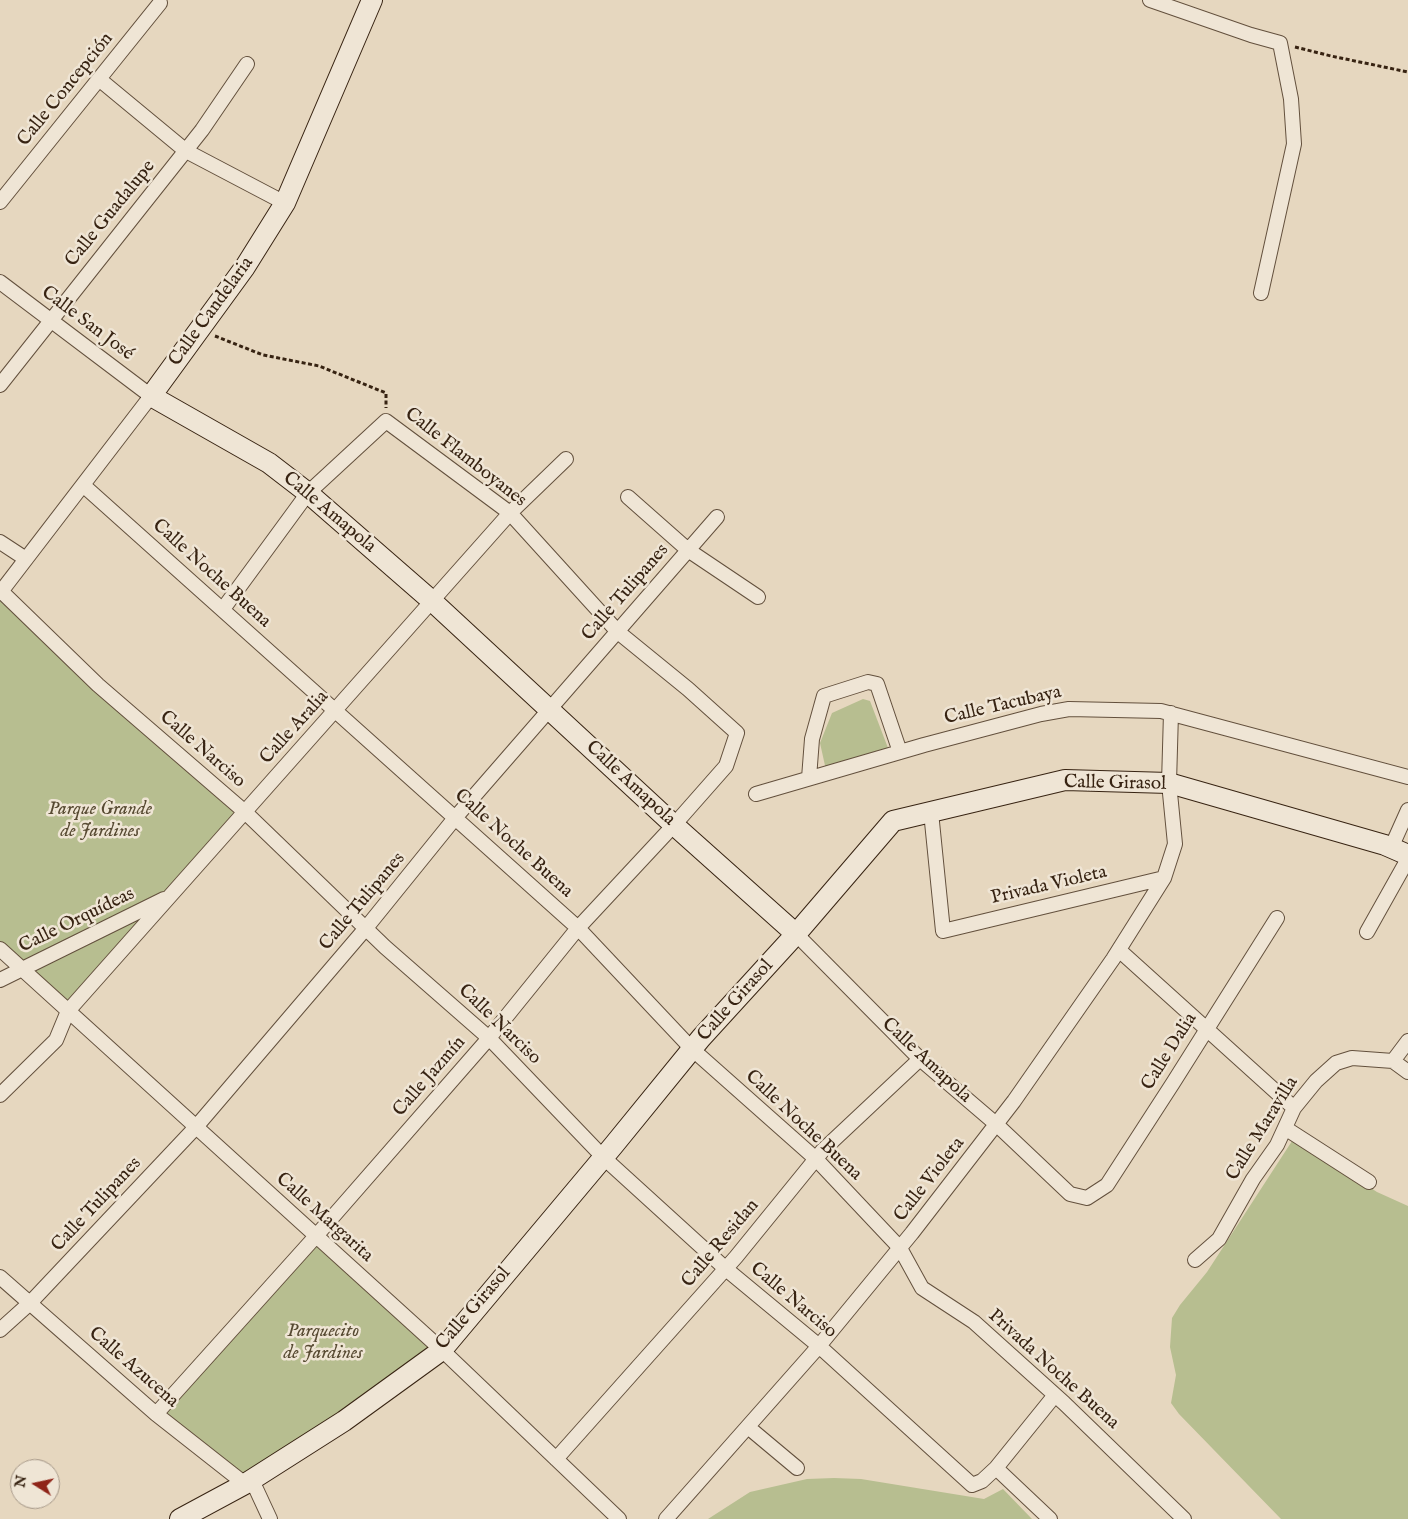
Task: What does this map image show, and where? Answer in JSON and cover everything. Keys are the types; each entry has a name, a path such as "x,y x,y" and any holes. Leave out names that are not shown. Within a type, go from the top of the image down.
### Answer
{"street":[{"name":"Calle Candelaria","path":"0,592 151,396 245,267 286,203 372,0"},
{"path":"1150,0 1280,43 1291,99 1294,144 1261,293"},
{"name":"Calle Concepción","path":"0,202 160,2"},
{"name":"Calle Guadalupe","path":"0,385 186,151 247,64"},
{"path":"99,79 186,151 286,203"},
{"name":"Calle San José","path":"0,282 151,396"},
{"name":"Calle Amapola","path":"151,396 269,463 308,493 432,601 674,825 796,934 920,1059 996,1124 1070,1194 1086,1198"},
{"path":"223,609 308,493 386,421"},
{"name":"Calle Flamboyanes","path":"386,421 510,513 618,632 688,689 737,733"},
{"name":"Calle Aralia","path":"0,1095 56,1040 68,1011 510,513 566,458"},
{"name":"Calle Noche Buena","path":"84,485 578,928 692,1049 816,1159 900,1248"},
{"path":"628,497 688,550 758,597"},
{"name":"Calle Tulipanes","path":"0,1330 30,1303 196,1127 366,928 456,818 717,517"},
{"path":"0,542 26,559"},
{"name":"Calle Narciso","path":"0,592 98,685 245,812 385,947 489,1038 604,1158 726,1270 819,1346 972,1486 982,1481 996,1468"},
{"path":"809,778 812,739 824,696 868,682 877,684 900,752"},
{"name":"Calle Tacubaya","path":"756,794 900,752 1041,714 1069,709 1162,711 1172,713 1408,777"},
{"name":"Calle Violeta","path":"666,1519 819,1346 900,1248 996,1124 1119,950 1164,878 1175,844 1170,783 1172,713"},
{"name":"Calle Jazmín","path":"156,1414 316,1236 489,1038 578,928 726,766 737,733"},
{"name":"Calle Girasol","path":"180,1519 248,1481 344,1421 442,1350 604,1158 692,1049 796,934 894,821 1066,780 1170,783 1400,851"},
{"path":"1400,851 1408,810"},
{"name":"Privada Violeta","path":"931,812 943,931 1164,878"},
{"path":"1367,932 1408,859"},
{"name":"Calle Orquídeas","path":"0,980 171,895"},
{"name":"Calle Dalia","path":"1086,1198 1107,1185 1277,918"},
{"name":"Calle Margarita","path":"0,949 442,1350 619,1519"},
{"path":"1119,950 1294,1108"},
{"path":"1408,1041 1393,1061 1408,1072"},
{"name":"Calle Maravilla","path":"1195,1260 1219,1239 1253,1179 1276,1145 1294,1108 1316,1081 1336,1063 1352,1058 1393,1061"},
{"name":"Calle Residan","path":"556,1459 726,1270 823,1150 920,1059"},
{"path":"1285,1128 1369,1182"},
{"name":"Privada Noche Buena","path":"900,1248 922,1288 974,1322 1056,1395 1184,1519"},
{"name":"Calle Azucena","path":"0,1277 156,1414 248,1481 270,1519"},
{"path":"1050,1519 996,1468 1056,1395"},
{"path":"748,1427 797,1468"}],"path":[{"path":"1280,43 1408,72"},
{"path":"200,329 263,355 319,366 386,393 386,421"}],"green space":[{"name":"Parque Grande de Jardines","path":"0,593 245,812 68,1011 0,949"},
{"path":"863,699 870,701 888,748 883,754 826,770 820,743 832,713"},
{"path":"1294,1138 1377,1192 1408,1206 1408,1519 1281,1519 1179,1414 1171,1403 1176,1375 1170,1347 1172,1318 1180,1305 1207,1272"},
{"name":"Parquecito de Jardines","path":"316,1236 442,1350 245,1480 162,1419"},
{"path":"807,1479 861,1479 984,1499 1003,1489 1032,1519 708,1519 750,1492"}]}
